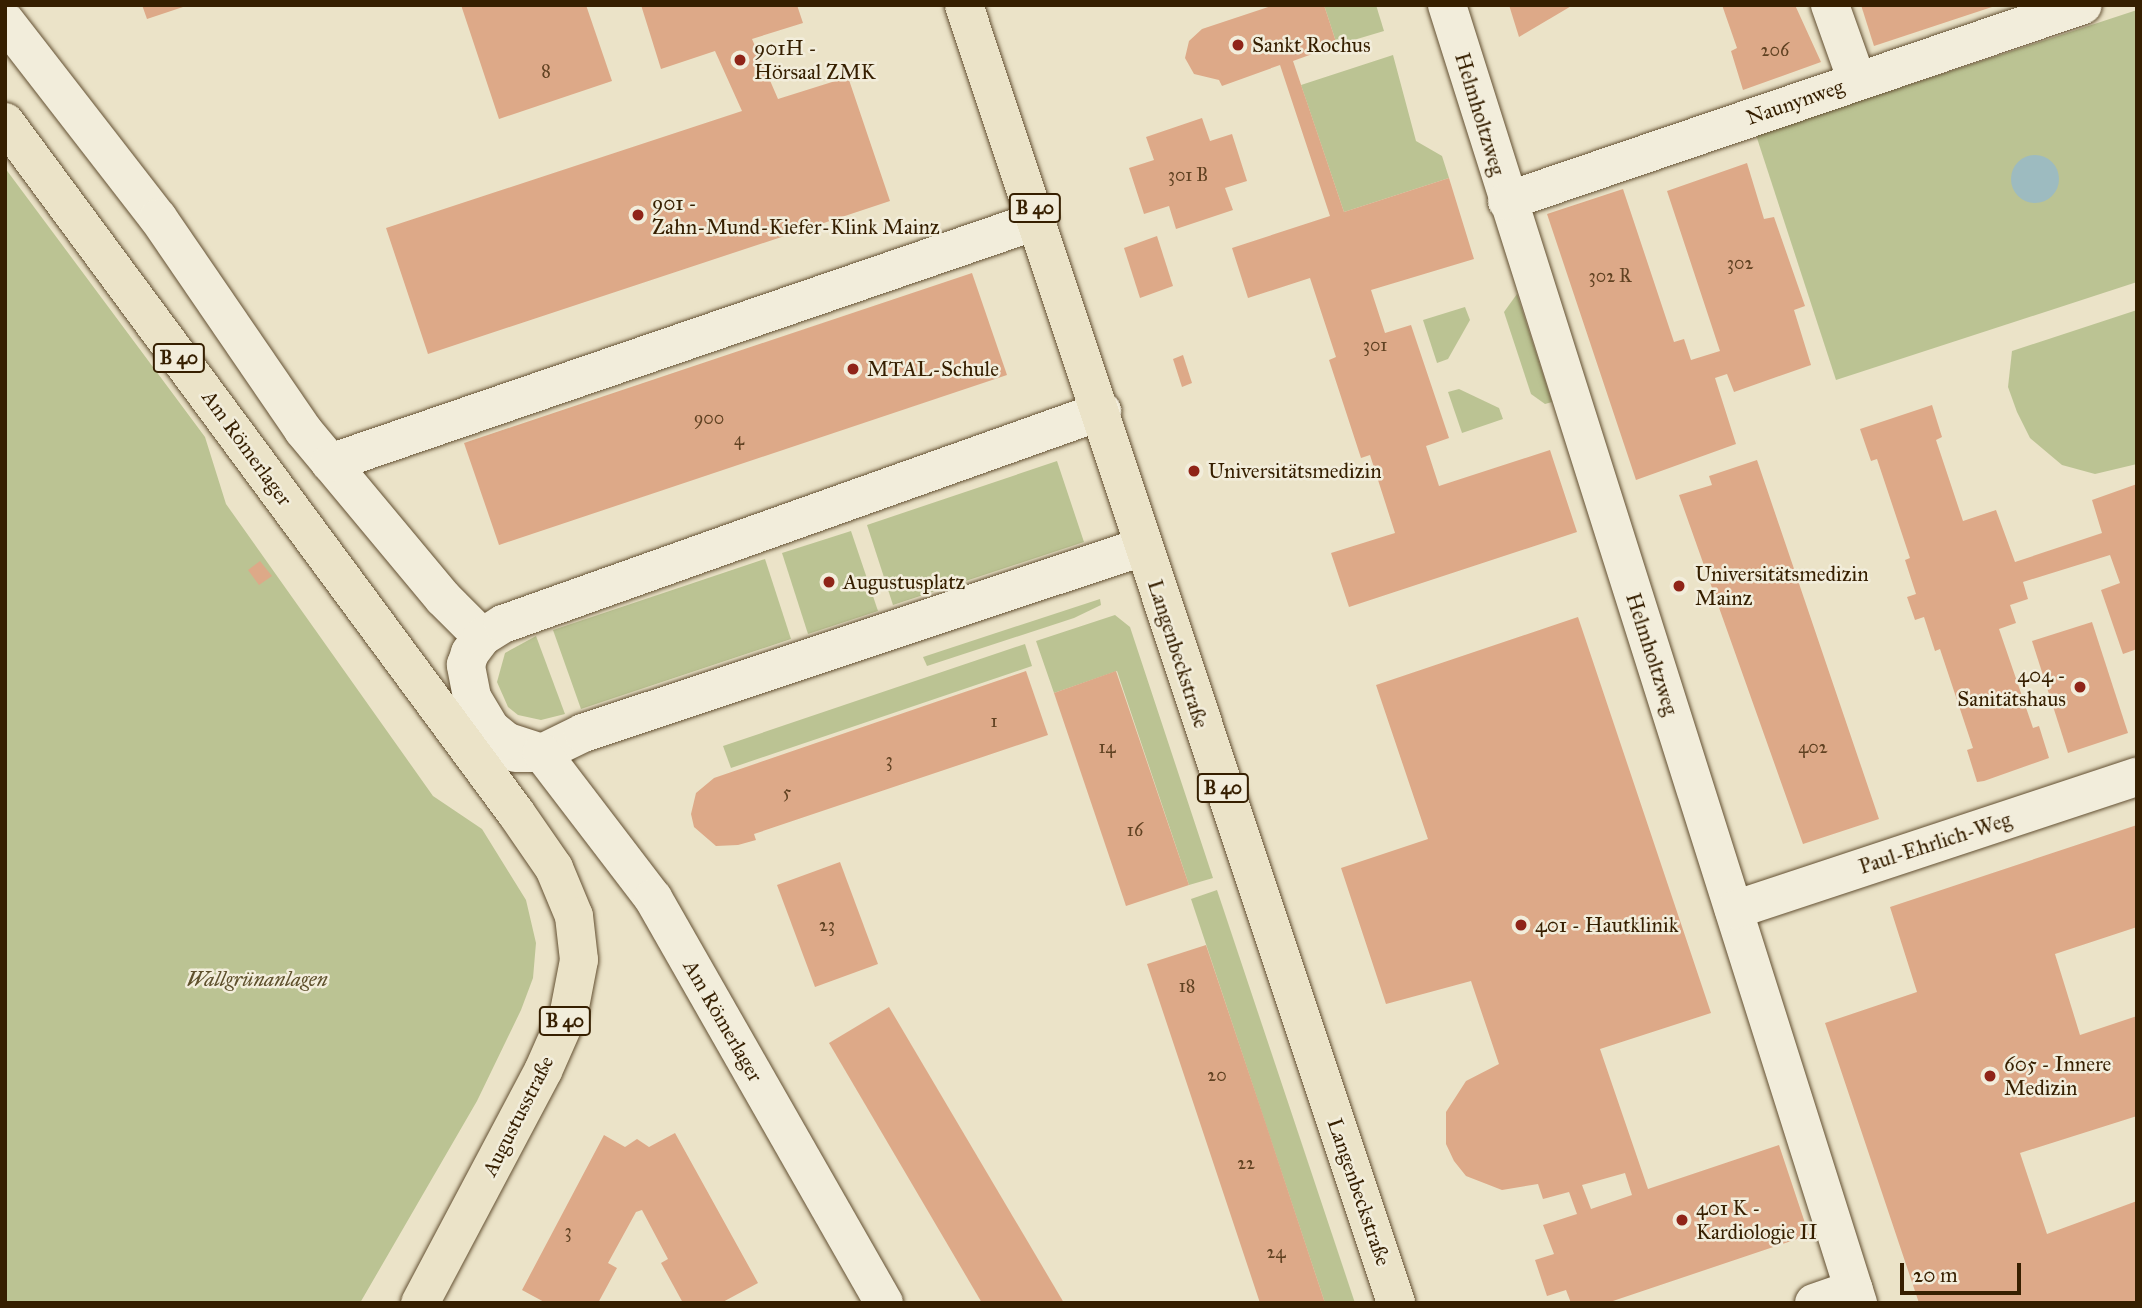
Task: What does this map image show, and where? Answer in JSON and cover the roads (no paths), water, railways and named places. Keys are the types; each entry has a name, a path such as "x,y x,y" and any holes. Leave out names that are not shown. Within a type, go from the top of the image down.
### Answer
{"main road":[{"name":"Langenbeckstraße","path":"964,5 1039,220 1102,411 1142,547 1396,1303"},
{"name":"Am Römerlager","path":"5,122 452,727"},
{"name":"Augustusstraße","path":"420,1303 543,1071 569,1012 579,960 574,916 554,868 452,727"}],"street":[{"name":"Helmholtzweg","path":"1447,5 1856,1296"},
{"path":"1830,5 1857,81"},
{"name":"Naunynweg","path":"1507,201 2083,5"},
{"path":"5,21 158,218 330,463 443,598 476,645"},
{"path":"330,463 1039,220"},
{"path":"1102,411 532,612 476,645 456,667 452,727 509,753 542,753 583,733 1142,547"},
{"path":"476,645 467,677 481,716 506,741 542,753"},
{"name":"Am Römerlager","path":"542,753 653,898 884,1303"},
{"name":"Paul-Ehrlich-Weg","path":"1734,910 2137,777"},
{"path":"1814,1303 1856,1296"}],"water":[{"path":"2035,155 2052,162 2059,179 2052,196 2035,203 2018,196 2011,179 2018,162"}],"place":[{"name":"Sankt Rochus","path":"1238,45"},
{"name":"901H - Hörsaal ZMK","path":"740,60"},
{"name":"901 - Zahn-Mund-Kiefer-Klink Mainz","path":"638,215"},
{"name":"MTAL-Schule","path":"853,369"},
{"name":"Universitätsmedizin","path":"1194,471"},
{"name":"Augustusplatz","path":"829,582"},
{"name":"Universitätsmedizin Mainz","path":"1679,586"},
{"name":"404 - Sanitätshaus","path":"2080,687"},
{"name":"401 - Hautklinik","path":"1521,925"},
{"name":"605 - Innere Medizin","path":"1990,1076"},
{"name":"401 K - Kardiologie II","path":"1682,1220"}],"park label":[{"name":"Wallgrünanlagen","path":"257,979"}]}
